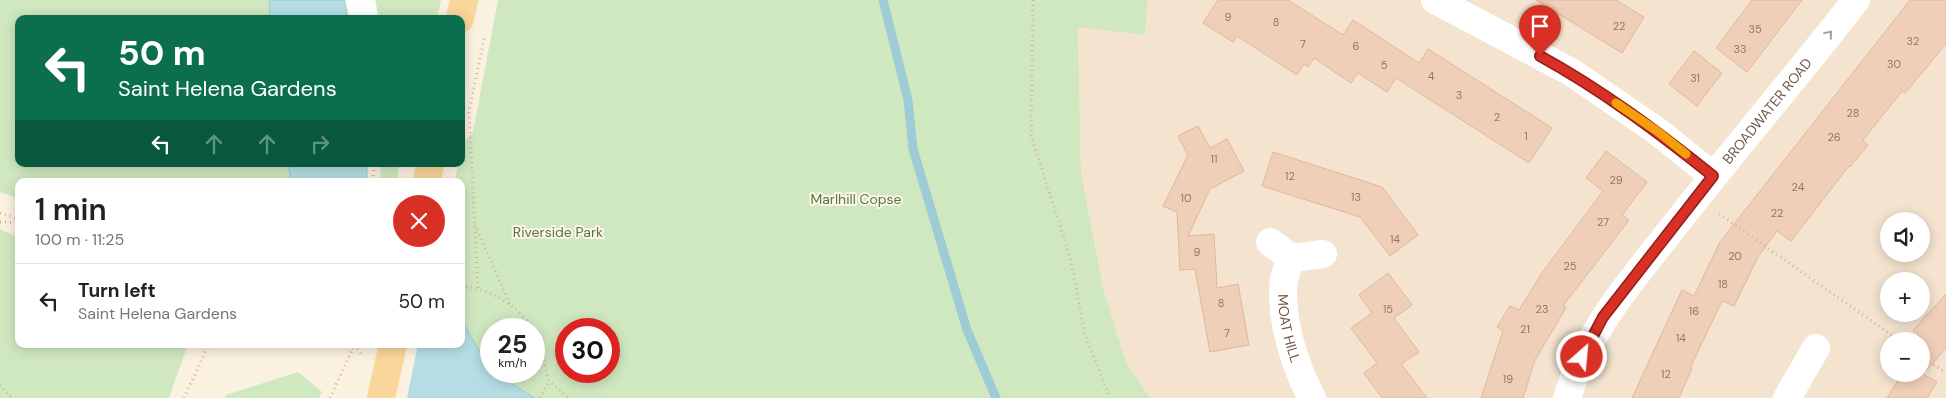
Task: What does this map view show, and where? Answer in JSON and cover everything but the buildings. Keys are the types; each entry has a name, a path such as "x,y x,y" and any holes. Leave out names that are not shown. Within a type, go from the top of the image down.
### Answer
{"main road":[{"path":"461,15 464,0"},
{"path":"381,398 392,348"}],"street":[{"path":"1435,0 1571,72 1657,131 1713,176"},
{"name":"BROADWATER ROAD","path":"1567,398 1575,371 1603,317 1696,197 1856,0"},
{"name":"MOAT HILL","path":"1312,398 1304,384 1290,342 1284,302 1281,250 1323,254"},
{"path":"1787,398 1816,348"}],"path":[{"path":"1033,0 1032,135 1070,257 1085,335 1110,398"},
{"path":"478,288 469,111 486,28"},
{"path":"1696,197 1887,332"},
{"path":"0,214 15,218"},
{"path":"0,222 15,223"},
{"path":"474,222 510,304"},
{"path":"465,286 478,288 510,304 526,318"},
{"path":"184,398 206,348"},
{"path":"330,398 353,348"},
{"path":"1930,362 1946,373"},
{"path":"545,365 549,381 569,398"},
{"path":"540,398 549,381"},
{"path":"0,385 12,398"}],"shaded area":[{"path":"1148,0 1946,0 1946,398 1150,398 1126,362 1103,288 1081,172 1078,26 1145,35"}],"green space":[{"path":"0,0 269,0 270,15 15,15 15,167 289,167 290,178 15,178 15,198 0,192"},
{"path":"372,0 441,0 438,15 379,15"},
{"name":"Marlhill Copse","path":"498,0 1148,0 1145,35 1078,27 1081,172 1103,288 1126,362 1150,398 535,398 511,383 545,383 545,318 480,318 480,350 465,326 465,178 456,178 457,167 465,167 465,141 473,132"},
{"path":"381,167 399,167 397,178 380,178"},
{"path":"0,229 15,236 15,348 187,348 169,398 0,398"},
{"path":"298,372 322,392 319,398 225,398 226,395"}],"water":[{"path":"269,0 344,0 347,15 270,15"},
{"path":"289,167 367,167 367,178 290,178"},
{"path":"465,326 480,350 480,383 510,383 535,398 409,398 367,348 465,348"}],"pier":[{"path":"364,348 417,348 407,398"}],"waterway":[{"path":"883,0 908,100 913,149 967,330 996,398"}],"slow traffic":[{"path":"1616,103 1657,131 1686,154"}],"route":[{"path":"1540,56 1571,72 1657,131 1713,176 1603,317 1582,357"}],"park label":[{"name":"Riverside Park","path":"558,232"}]}
